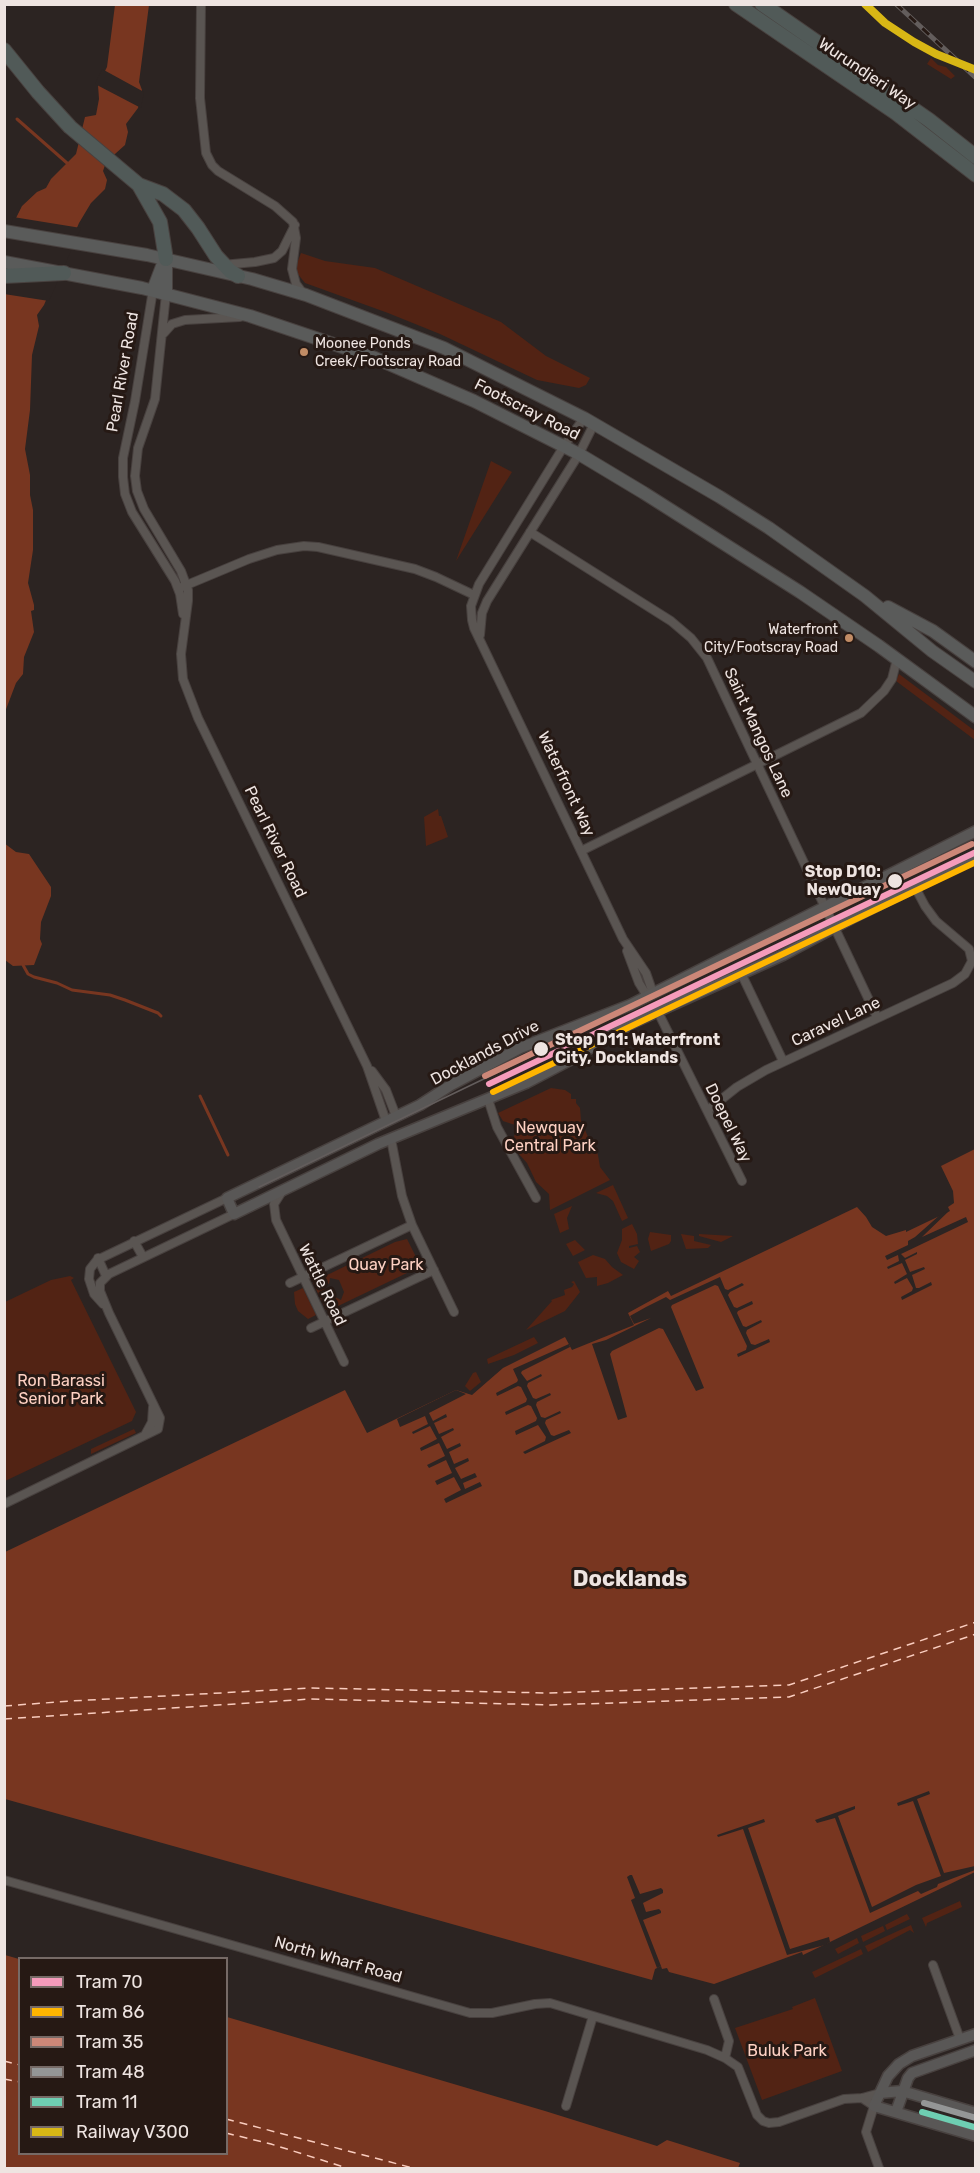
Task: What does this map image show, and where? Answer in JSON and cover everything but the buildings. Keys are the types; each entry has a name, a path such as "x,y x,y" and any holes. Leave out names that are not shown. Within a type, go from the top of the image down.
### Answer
{"highway":[{"name":"Wurundjeri Way","path":"736,4 896,113 975,175"},
{"name":"Wurundjeri Way","path":"762,4 928,120 975,157"},
{"path":"4,50 70,127 139,185 163,194 184,210 224,265 238,276"},
{"path":"139,185 160,222 165,259"},
{"path":"4,276 64,273"}],"main road":[{"name":"Footscray Road","path":"4,231 121,250 238,276 306,295 444,348 589,421 720,497 865,596 932,651 975,682"},
{"path":"153,290 165,259"},
{"path":"165,259 166,294"},
{"name":"Footscray Road","path":"4,262 153,290 250,316 375,358 474,401 579,454 634,487 800,592 897,659 975,717"},
{"name":"Footscray Road","path":"865,596 933,632 975,662"}],"street":[{"path":"201,4 200,98 202,128 208,159 218,171 283,212 294,225 296,241 292,269 296,284 306,295"},
{"path":"199,266 255,262 274,258 285,247 294,225"},
{"name":"Pearl River Road","path":"153,290 123,458 125,494 132,512 182,587 188,601 181,669 190,700 391,1119 402,1196 412,1224 454,1312"},
{"name":"Pearl River Road","path":"166,294 155,399 136,457 136,483 144,509 181,571 182,587"},
{"path":"162,337 170,326 185,320 250,316"},
{"name":"Waterfront Way","path":"589,421 564,446 506,539 474,596 471,606 472,620 623,939 639,983 650,994 658,1012"},
{"name":"Waterfront Way","path":"482,642 480,626 484,606 579,454 589,421"},
{"name":"Saint Mangos Lane","path":"530,532 671,621 691,638 714,669 877,1017"},
{"path":"182,587 249,559 286,548 304,546 318,547 415,569 474,596"},
{"path":"581,851 861,713 884,691 892,679 897,659"},
{"name":"Docklands Drive","path":"98,1258 391,1119 525,1045 560,1030 616,1011 975,831"},
{"path":"4,1504 139,1440 147,1432 152,1422 151,1400 109,1313 100,1287 101,1281 106,1276 393,1138 488,1100 565,1063 626,1026 783,955 975,857"},
{"path":"915,887 931,916 968,946 974,959"},
{"name":"Caravel Lane","path":"708,1110 737,1087 783,1061 956,981 968,971 974,959"},
{"path":"741,973 783,1061"},
{"name":"Doepel Way","path":"658,1012 742,1181"},
{"path":"488,1100 496,1127 536,1198"},
{"path":"276,1220 274,1202 287,1188"},
{"path":"231,1196 242,1210"},
{"path":"242,1210 262,1207 276,1220"},
{"name":"Wattle Road","path":"276,1220 344,1362"},
{"path":"290,1283 412,1224"},
{"path":"135,1241 143,1257"},
{"path":"98,1258 106,1276"},
{"path":"98,1258 90,1269 89,1279 94,1294 109,1313"},
{"path":"311,1328 434,1270"},
{"name":"North Wharf Road","path":"4,1880 470,2013 492,2013 544,2003 593,2016 725,2058"},
{"path":"896,2112 902,2091 913,2072 970,2051 960,2039 933,1965"},
{"path":"714,1999 729,2041 725,2058 740,2070 758,2115 763,2121 769,2123 786,2120 844,2099 902,2091 975,2113"},
{"path":"566,2106 593,2016"},
{"path":"879,2169 866,2132 874,2106 892,2071 901,2062 975,2034"},
{"path":"861,2098 874,2106 975,2136"}],"green space":[{"path":"931,58 955,76 951,79 927,64"},
{"path":"301,253 325,261 375,268 501,322 546,356 590,378 586,385 579,388 537,380 440,334 305,283 297,273 296,266"},
{"path":"491,461 512,472 456,561"},
{"path":"899,674 975,731 975,740 896,681"},
{"path":"438,809 448,837 426,846 424,817"},
{"name":"Newquay Central Park","path":"551,1088 565,1090 571,1094 571,1099 576,1099 580,1108 581,1120 590,1142 594,1144 600,1167 610,1180 550,1210 549,1194 536,1182 527,1163 512,1142 516,1131 515,1125 503,1121 498,1113"},
{"path":"613,1185 628,1218 622,1221 613,1201 607,1196 596,1193"},
{"path":"572,1206 567,1218 569,1229 560,1233 554,1214"},
{"path":"632,1224 637,1234 638,1244 629,1246 629,1248 637,1246 640,1252 634,1257 639,1261 634,1269 621,1262 617,1253 622,1240 622,1229"},
{"path":"650,1232 671,1235 671,1241 651,1251 648,1239"},
{"path":"681,1234 694,1236 694,1241 711,1245 708,1248 686,1249"},
{"path":"699,1234 733,1236 721,1242 699,1236"},
{"name":"Quay Park","path":"407,1239 420,1265 336,1307 335,1297 341,1300 344,1292 339,1280 330,1278 329,1284 321,1278 395,1242"},
{"path":"575,1240 585,1250 573,1256 566,1244"},
{"path":"593,1255 605,1259 623,1275 597,1286 597,1277 586,1278 578,1262"},
{"name":"Ron Barassi Senior Park","path":"70,1276 74,1278 71,1280 136,1412 132,1421 5,1481 5,1302 51,1280"},
{"path":"574,1281 580,1292 565,1311 526,1330 551,1300 565,1295 564,1290 572,1287 574,1284 571,1282"},
{"path":"317,1282 327,1290 330,1297 330,1309 326,1310 313,1283"},
{"path":"303,1288 316,1315 308,1319 298,1311 295,1304 294,1292"},
{"path":"534,1337 538,1343 488,1364 487,1359"},
{"path":"476,1372 481,1382 470,1391 465,1386"},
{"path":"134,1429 136,1433 91,1454 91,1449"},
{"path":"960,1901 962,1907 927,1923 926,1927 922,1918"},
{"path":"907,1914 910,1919 887,1930 885,1925"},
{"path":"911,1925 914,1933 910,1930 868,1952 865,1946"},
{"path":"883,1926 885,1931 863,1942 861,1936"},
{"path":"857,1938 859,1943 838,1954 835,1949"},
{"path":"861,1949 863,1954 815,1978 812,1972"},
{"name":"Buluk Park","path":"815,1998 842,2071 762,2100 735,2028 793,2009 792,2007"}],"shaded area":[{"path":"115,5 149,5 139,82 142,90 138,108 126,124 128,132 125,145 106,162 103,171 107,180 105,189 91,203 79,223 44,305 37,315 39,326 32,355 30,410 25,449 33,510 33,550 28,583 34,605 34,610 31,611 34,632 24,657 23,674 16,683 5,712 4,274 16,218 22,206 37,192 46,188 51,179 76,154 85,117 96,115 99,99 98,85 107,67"},
{"path":"4,843 16,852 29,854 51,887 51,896 41,922 42,944 34,965 13,966 5,960"},
{"path":"975,1149 975,1872 803,1955 802,1952 714,1984 669,1972 667,1968 662,1969 661,1966 655,1969 652,1980 5,1799 5,1552 345,1390 367,1433 456,1390 472,1395 503,1368 565,1337 572,1350 634,1325 628,1313 668,1291 671,1296 857,1207 872,1227 886,1236 906,1230 906,1232 950,1211 948,1207 954,1203 953,1191 941,1166"},
{"path":"5,1955 18,1959 18,2155 228,2155 228,2017 657,2146 667,2140 740,2163 738,2168 5,2168"}],"pier":[{"path":"102,69 144,92 141,108 95,84"},
{"path":"13,217 81,228 49,301 4,294 4,254"},
{"path":"949,1211 922,1237 966,1217 968,1222 901,1254 905,1258 917,1252 905,1260 910,1272 924,1267 925,1269 912,1275 916,1288 931,1282 932,1285 902,1300 901,1297 913,1288 907,1278 895,1284 894,1282 907,1274 902,1263 888,1269 887,1267 899,1261 898,1255 887,1260 885,1256 908,1245 908,1241 941,1214"},
{"path":"720,1277 725,1289 728,1290 742,1283 744,1285 728,1295 734,1307 737,1308 752,1301 753,1304 737,1313 743,1326 746,1327 761,1320 762,1322 747,1330 751,1344 755,1345 769,1339 770,1342 738,1357 737,1354 746,1350 747,1346 718,1286 715,1285 672,1305 704,1388 696,1391 663,1329 659,1328 610,1354 627,1417 618,1420 592,1344 606,1340 651,1318 634,1324 630,1316 646,1307 666,1297 670,1300"},
{"path":"569,1344 570,1347 521,1373 527,1381 541,1374 542,1376 528,1383 527,1386 533,1398 536,1399 550,1393 551,1395 537,1402 541,1417 545,1418 560,1411 561,1413 546,1420 545,1423 551,1435 569,1430 571,1433 525,1454 523,1452 545,1441 546,1437 538,1425 516,1435 515,1431 536,1421 537,1418 531,1406 528,1405 506,1415 505,1412 526,1402 527,1399 521,1387 518,1386 497,1396 496,1393 517,1382 513,1369"},
{"path":"456,1390 466,1394 429,1413 433,1421 446,1414 447,1417 434,1423 439,1434 453,1428 454,1430 441,1437 447,1449 460,1443 461,1446 449,1452 454,1464 468,1458 469,1461 455,1468 461,1479 475,1473 477,1477 463,1483 465,1489 480,1482 482,1486 446,1503 444,1499 461,1490 454,1477 437,1485 435,1481 452,1473 446,1460 429,1468 427,1465 445,1456 439,1443 421,1451 420,1448 437,1439 430,1426 413,1434 412,1432 428,1424 425,1416 400,1427 397,1419"},
{"path":"929,1791 930,1794 917,1799 944,1873 975,1866 975,1870 938,1884 937,1887 921,1894 918,1891 870,1913 835,1818 817,1823 815,1820 855,1806 855,1809 838,1816 872,1907 916,1885 941,1876 913,1801 898,1806 897,1803"},
{"path":"764,1819 765,1822 748,1828 790,1949 829,1937 830,1942 825,1945 787,1955 743,1829 718,1837 717,1835"},
{"path":"630,1875 640,1894 661,1888 663,1890 663,1893 643,1903 646,1912 659,1909 661,1911 643,1920 661,1966 657,1968 631,1900 635,1898 627,1877"}],"waterway":[{"path":"17,119 67,163"},
{"path":"23,965 28,974 34,977 72,990 110,995 161,1016"},
{"path":"200,1096 228,1155"}],"ferry route":[{"path":"4,1706 312,1688 549,1693 789,1685 976,1622"},
{"path":"4,1719 311,1699 551,1705 789,1697 976,1634"},
{"path":"4,2061 18,2064"},
{"path":"4,2079 18,2082"},
{"path":"228,2120 413,2168"},
{"path":"228,2133 271,2144 347,2168"}],"tram line":[{"name":"35","path":"485,1076 972,844"},
{"name":"70","path":"489,1084 976,852"},
{"name":"86","path":"493,1092 976,862"},
{"path":"259,1187 542,1051"},
{"name":"48","path":"924,2103 976,2118"},
{"name":"11","path":"922,2112 974,2127"},
{"path":"921,2114 976,2131"}],"railway":[{"path":"896,4 976,78"}],"rail line":[{"name":"V300","path":"865,4 885,23 914,42 936,54 976,70"}],"place":[{"name":"Moonee Ponds Creek/Footscray Road","path":"304,352"},
{"name":"Waterfront City/Footscray Road","path":"849,638"},
{"name":"Stop D10: NewQuay","path":"895,881"},
{"name":"Stop D11: Waterfront City, Docklands","path":"541,1049"}],"district":[{"name":"Docklands","path":"630,1580"}]}
